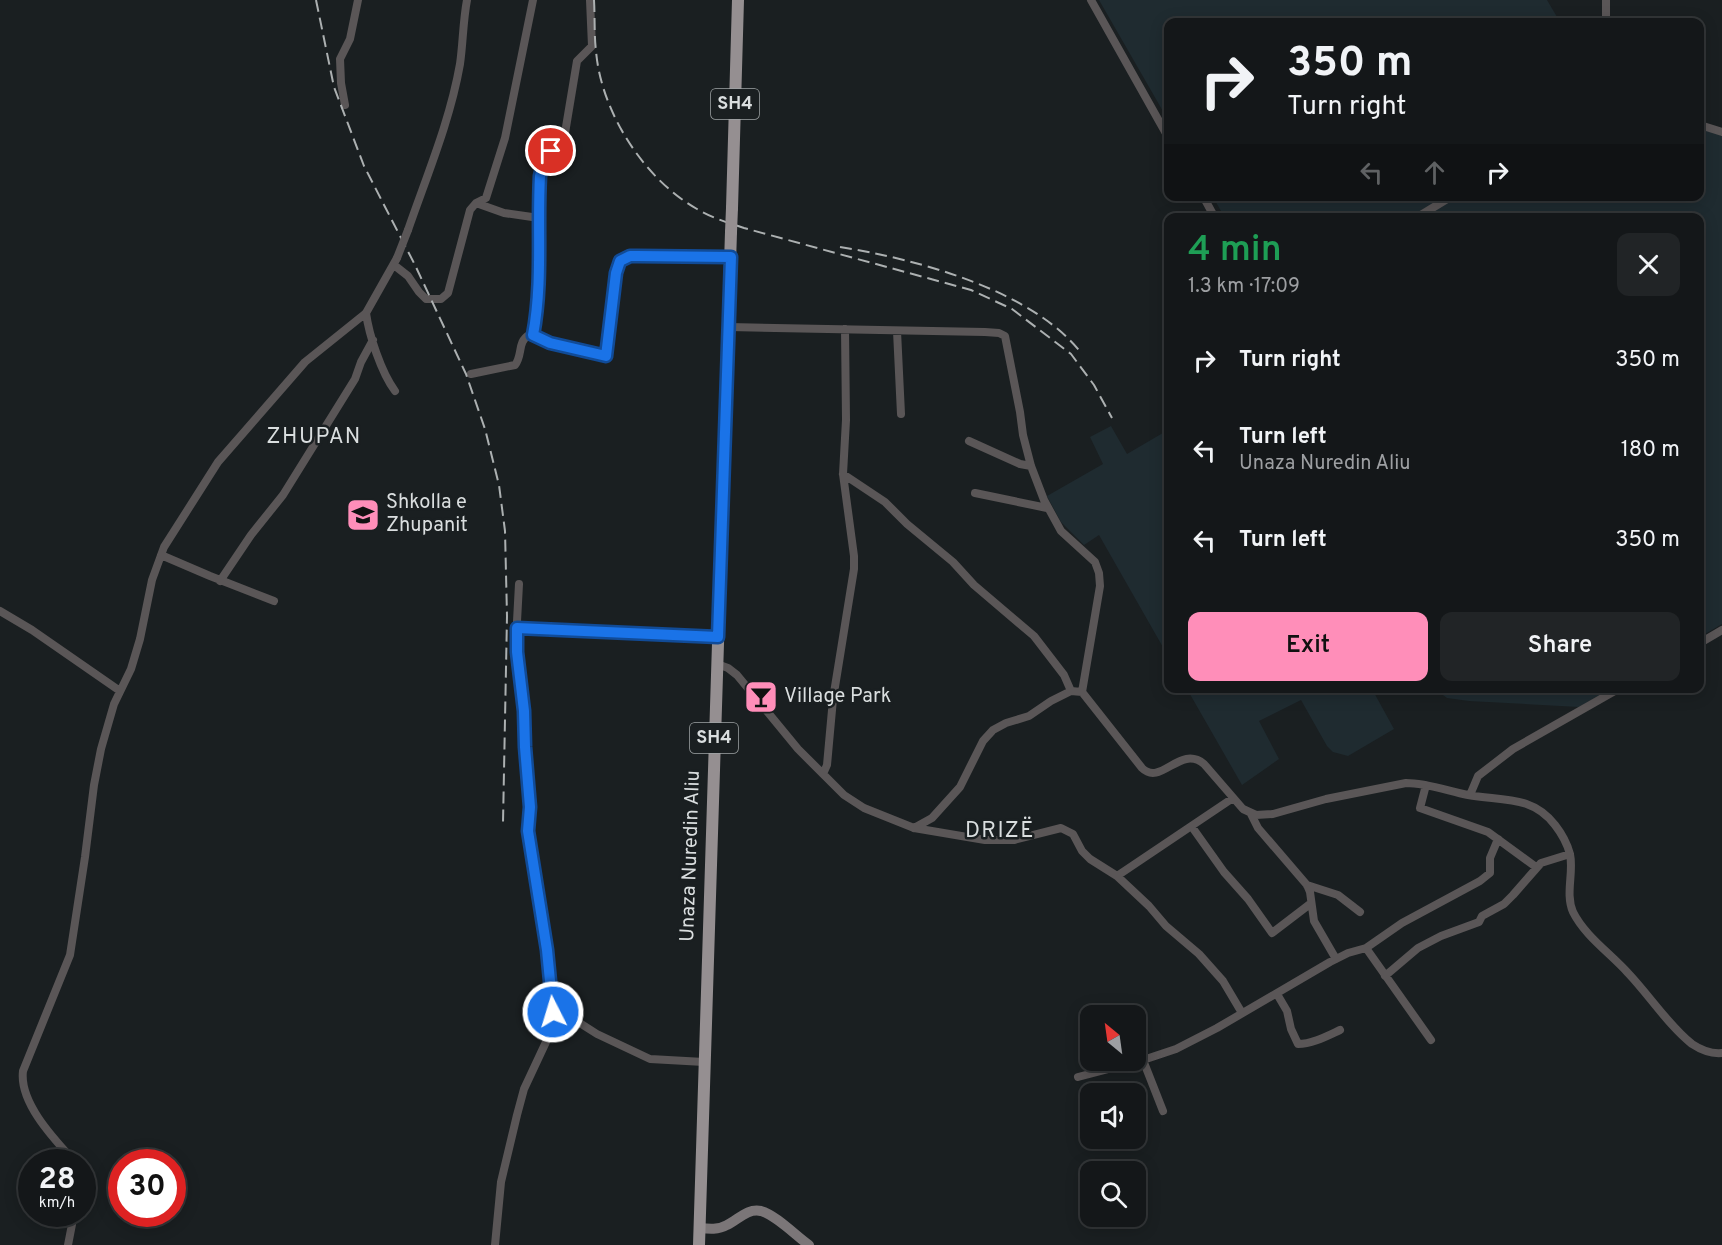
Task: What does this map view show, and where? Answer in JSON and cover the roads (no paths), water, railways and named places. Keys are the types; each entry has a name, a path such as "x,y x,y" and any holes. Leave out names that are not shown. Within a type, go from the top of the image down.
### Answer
{"main road":[{"name":"Unaza Nuredin Aliu","path":"699,1245 738,0"},
{"path":"699,1228 718,1228 756,1210 769,1215 808,1245"}],"street":[{"path":"345,105 340,59 350,39 358,0"},
{"path":"65,1149 34,1110 26,1096 22,1080 26,1063 70,955 101,749 120,691 131,669 140,639 152,580 161,555 186,509 227,450 304,362 366,313 396,261 434,161 456,81 467,0"},
{"path":"396,261 426,299 436,300 444,297 450,288 470,210 481,202 506,138 533,0"},
{"path":"533,335 538,311 540,176 543,163 551,151 564,145 578,61 592,46 590,0"},
{"path":"1091,0 1164,130"},
{"path":"1606,0 1606,18"},
{"path":"1704,126 1722,132"},
{"path":"1424,213 1444,201"},
{"path":"481,202 504,213 539,218"},
{"path":"471,374 515,365 518,362 523,339 530,335 550,343 606,356 616,273 620,261 630,256 731,257"},
{"path":"366,313 368,328 385,376 395,391"},
{"path":"729,327 985,332 1005,336 1023,435 1031,466 1047,508 1061,531 1095,562 1099,573 1100,586 1082,692"},
{"path":"822,774 827,765 833,699 854,569 843,474 846,420 845,329"},
{"path":"897,331 901,414"},
{"path":"220,580 293,480 355,379 373,340"},
{"path":"969,441 1020,464 1031,466"},
{"path":"843,474 885,502 925,540 953,562 974,585 1034,636 1064,675 1071,691"},
{"path":"975,493 1047,508"},
{"path":"161,555 274,601"},
{"path":"495,1245 501,1182 509,1147 524,1089 546,1042 553,1017 547,950 528,831 530,807 524,711 517,652 519,584"},
{"path":"0,611 32,630 120,691"},
{"path":"517,628 718,637"},
{"path":"1704,641 1722,630"},
{"path":"717,664 737,675 779,727 822,774 853,803 914,828 998,841 1014,840 1060,828 1073,834 1082,851 1090,859 1117,876 1149,906 1166,926 1199,954 1223,981 1242,1013"},
{"path":"914,828 932,818 960,787 975,755 993,730 1006,723 1029,716 1071,691 1082,692 1145,772 1157,773 1186,758 1197,759 1204,764 1243,809 1251,814 1258,828 1307,885 1314,921 1336,959"},
{"path":"1470,795 1478,776 1514,749 1611,693"},
{"path":"1251,814 1274,814 1334,797 1406,783 1535,806 1557,828 1565,840 1570,854 1570,903 1582,926 1627,971 1683,1036 1706,1051 1722,1053"},
{"path":"1426,785 1420,808 1481,828 1536,867"},
{"path":"1117,876 1233,798"},
{"path":"1192,827 1224,872 1248,898 1272,933 1310,904"},
{"path":"1146,1059 1176,1049 1336,959 1366,948 1402,923 1486,877 1490,873 1492,852 1498,839"},
{"path":"1385,976 1418,948 1441,936 1479,922 1482,916 1504,904 1536,867 1546,861 1570,854"},
{"path":"1307,885 1338,895 1360,912"},
{"path":"1366,948 1431,1040"},
{"path":"1277,994 1287,1011 1291,1029 1298,1044 1318,1040 1340,1030"},
{"path":"553,1006 597,1034 642,1056 660,1061 704,1062"},
{"path":"1146,1068 1163,1111"},
{"path":"1078,1077 1101,1071"},
{"path":"68,1245 71,1227"}],"railway":[{"path":"316,0 334,87 364,166 415,265 466,374 485,429 499,485 505,531 507,616 503,823"},
{"path":"594,0 596,51 606,97 628,142 643,162 678,196 703,212 732,224 971,290 1012,309 1071,354 1094,385 1112,418"},
{"path":"840,247 937,269 1004,295 1034,312 1061,332 1082,354"}],"place":[{"name":"Shkolla e Zhupanit","path":"363,515"},
{"name":"Village Park","path":"761,697"}],"district":[{"name":"ZHUPAN","path":"314,437"},
{"name":"DRIZË","path":"1000,831"}]}
